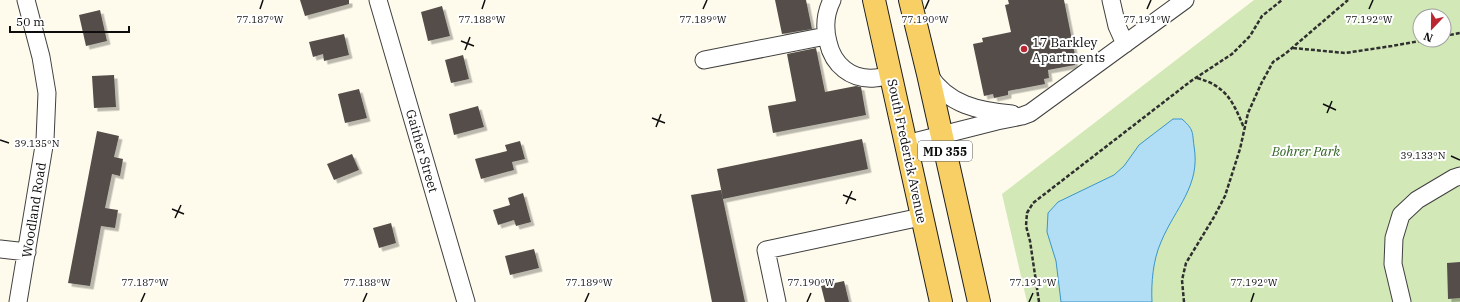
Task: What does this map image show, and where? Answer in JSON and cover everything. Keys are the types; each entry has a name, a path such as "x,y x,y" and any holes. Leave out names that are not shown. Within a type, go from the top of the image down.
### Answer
{"main road":[{"name":"South Frederick Avenue","path":"874,0 941,302"},
{"name":"MD 355","path":"910,0 979,302"}],"street":[{"name":"Woodland Road","path":"18,302 45,140 47,93 42,57 26,0"},
{"name":"Gaither Street","path":"378,0 466,302"},
{"path":"832,0 826,16 825,26 826,36 833,57 838,65 860,77 876,78 890,75"},
{"path":"1111,0 1117,26 1125,44"},
{"path":"906,144 1030,113 1184,0"},
{"path":"704,60 826,36"},
{"path":"928,74 945,93 958,103 1012,114 1030,113"},
{"path":"1402,302 1393,264 1394,238 1401,216 1417,200 1460,176"},
{"path":"777,302 766,250 921,217"},
{"path":"0,249 27,252"}],"path":[{"path":"1040,302 1030,241 1026,226 1027,213 1033,203 1197,78 1232,54 1250,36 1262,16 1282,0"},
{"path":"1184,302 1182,280 1186,262 1225,196 1234,172 1248,113 1261,84 1273,62 1293,48 1348,0"},
{"path":"1293,48 1345,53 1412,42"},
{"path":"1197,78 1209,81 1222,89 1236,110 1245,128"}],"green space":[{"name":"Bohrer Park","path":"1254,0 1460,0 1460,302 1027,302 1002,194"}],"water":[{"path":"1173,119 1182,119 1192,131 1195,160 1194,173 1185,196 1158,249 1153,272 1152,302 1061,302 1056,261 1047,232 1048,213 1058,202 1114,175 1124,166 1139,145"}],"building":[{"path":"300,0 349,0 349,4 305,16"},
{"path":"775,0 806,0 812,29 782,34"},
{"name":"17 Barkley Apartments","path":"1008,0 1064,0 1075,55 1073,55 1075,65 1048,70 1049,78 1044,79 1045,84 1008,91 1008,95 994,98 993,94 984,96 973,44 983,42 982,38 1011,32 1005,5 1009,4"},
{"path":"442,6 450,36 428,41 421,12"},
{"path":"100,10 107,41 86,46 79,15"},
{"path":"344,34 349,55 324,61 323,54 313,57 309,42"},
{"path":"816,48 825,92 856,86 861,87 866,115 773,133 768,106 796,101 787,54"},
{"path":"463,55 469,79 451,83 445,60"},
{"path":"114,75 116,107 94,108 92,76"},
{"path":"359,89 367,118 345,123 338,94"},
{"path":"478,106 484,127 454,135 449,114"},
{"path":"97,131 119,136 114,157 123,159 120,176 112,174 105,208 118,210 115,228 101,226 90,286 68,283"},
{"path":"862,139 868,169 723,199 717,169"},
{"path":"520,141 525,159 512,162 514,170 481,179 475,159 507,151 505,145"},
{"path":"352,154 359,170 334,180 327,164"},
{"path":"721,190 745,302 712,302 691,195"},
{"path":"523,193 531,222 516,226 514,220 498,225 493,210 510,205 508,198"},
{"path":"391,223 396,243 379,248 373,228"},
{"path":"534,249 539,268 510,275 505,256"},
{"path":"1460,262 1460,298 1448,299 1447,263"},
{"path":"844,281 849,302 825,302 821,286"}],"place":[{"name":"17 Barkley Apartments","path":"1024,49"}]}
